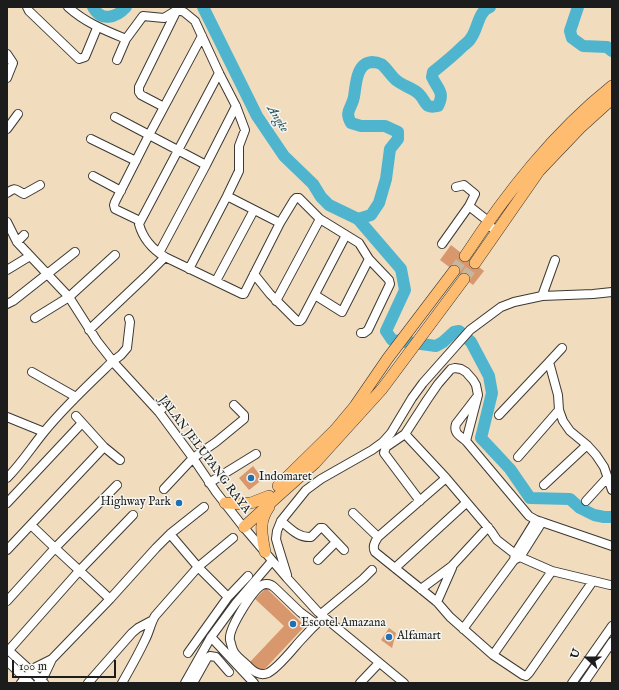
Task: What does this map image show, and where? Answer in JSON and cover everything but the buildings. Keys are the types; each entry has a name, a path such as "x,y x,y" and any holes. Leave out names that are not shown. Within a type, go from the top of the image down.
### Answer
{"highway":[{"path":"465,256 488,221 532,164 572,121 611,91"},
{"path":"475,263 539,171 580,128 611,91"},
{"path":"243,526 335,430 355,406 388,358 454,271"},
{"path":"225,503 251,503 273,496 315,463 382,389 464,279"},
{"path":"265,552 262,537 262,524 273,496"}],"street":[{"path":"27,7 29,11 79,59 85,57 97,28"},
{"path":"68,7 77,15 97,28 126,39"},
{"path":"164,107 141,95 138,87 177,10"},
{"path":"117,60 126,39 143,16 164,18 177,10 184,12 195,21 236,106 245,130 239,146 239,171 228,196 189,269"},
{"path":"140,221 115,208 115,202 202,36"},
{"path":"7,54 13,63 7,78"},
{"path":"219,73 140,221 139,224 144,237 150,246 162,255 242,294 245,292 280,223 294,200 299,198 320,219 359,243 369,258 390,282 368,330 361,333"},
{"path":"89,330 145,277 162,255 236,106"},
{"path":"7,129 18,114"},
{"path":"115,117 178,151 206,164"},
{"path":"91,139 136,161"},
{"path":"93,176 121,191"},
{"path":"7,193 15,189 24,194 40,185"},
{"path":"442,244 469,206 475,194 464,185 456,187"},
{"path":"228,196 280,223"},
{"path":"469,206 488,221 492,228 497,232"},
{"path":"216,281 254,210"},
{"path":"276,301 320,219"},
{"name":"JALAN JELUPANG RAYA","path":"7,222 17,242 69,297 97,342 159,412 193,458 209,483 272,561 322,615 404,683"},
{"path":"17,242 24,235"},
{"path":"254,274 276,301 297,321 300,321 346,235"},
{"path":"7,304 13,301 75,252"},
{"path":"35,318 69,297 115,255"},
{"path":"7,270 30,256"},
{"path":"315,295 342,312 369,258"},
{"path":"542,296 555,260"},
{"path":"287,578 276,539 281,520 306,490 321,479 372,450 383,442 391,433 423,383 470,330 501,308 514,302 542,296 612,292"},
{"path":"7,478 26,457 44,432 76,397 127,348 130,322 129,319"},
{"path":"498,415 562,348"},
{"path":"549,362 558,395 559,410 563,421 570,431 587,445 596,455 604,467 612,490"},
{"path":"420,500 384,453 386,447 405,434 438,384 452,369 455,368 466,372 473,380 476,385 478,395 466,441"},
{"path":"32,372 76,397"},
{"path":"478,395 456,424 456,433 466,441 528,516 612,546"},
{"path":"159,412 167,404"},
{"path":"164,489 193,458 236,427 244,419 244,415 234,405"},
{"path":"518,456 559,410"},
{"path":"76,416 104,447 120,460"},
{"path":"7,417 44,432"},
{"path":"7,503 82,423"},
{"path":"405,434 446,478 488,527 497,540 516,557 552,571 610,585"},
{"path":"544,485 587,445"},
{"path":"7,550 104,447"},
{"path":"209,483 256,454"},
{"path":"446,478 378,537 373,549 394,568 437,602 450,617 493,654 526,676 593,581"},
{"path":"586,501 607,478"},
{"path":"7,601 55,548 117,485"},
{"path":"394,568 466,503"},
{"path":"133,515 79,571 8,650 41,682 52,660 170,534 204,507"},
{"path":"353,513 378,537"},
{"path":"281,520 303,537 311,537 320,528 323,528 344,550"},
{"path":"463,629 516,557 539,521"},
{"path":"31,525 110,599"},
{"path":"421,589 452,566 488,527"},
{"path":"170,534 228,597"},
{"path":"88,683 132,633 152,620 198,566 233,538"},
{"path":"318,560 336,542"},
{"path":"184,683 211,637 272,561"},
{"path":"437,602 452,566"},
{"path":"316,624 300,612 271,584 266,584 255,591 239,614 230,638 234,652 250,668 257,673 267,674 277,667 316,624 322,615 372,570"},
{"path":"493,654 552,571"},
{"path":"188,653 228,597 248,576"},
{"path":"122,683 150,631 152,620"},
{"path":"572,683 612,626"},
{"path":"211,637 254,683"},
{"path":"584,683 612,642 602,641"},
{"path":"193,683 207,658 210,656 216,657 229,672"},
{"path":"7,662 25,682 36,667 52,660"},
{"path":"360,683 379,663"}],"waterway":[{"name":"Angke","path":"93,7 100,15 109,17 118,14 126,7"},
{"path":"203,7 257,116 284,156 313,184 321,197 329,205 358,219 401,269 405,290 386,331 392,340 436,346 454,332 459,331 471,342 489,376 492,393 481,438 510,469 530,498 570,499 580,508 594,515 612,517"},
{"path":"358,219 371,215 379,203 386,179 390,149 398,139 398,132 385,126 361,126 351,123 348,112 353,101 356,81 360,70 367,63 372,62 381,64 396,80 419,94 428,106 438,106 441,94 432,77 433,72 469,41 483,12 490,7"},
{"path":"578,7 570,31 572,38 583,46 607,47 612,51"}],"tunnel":[{"path":"454,271 465,256"},
{"path":"464,279 475,263"}],"place":[{"name":"Indomaret","path":"251,478"},
{"name":"Highway Park","path":"179,503"},
{"name":"Escotel Amazana","path":"293,624"},
{"name":"Alfamart","path":"389,637"}]}
